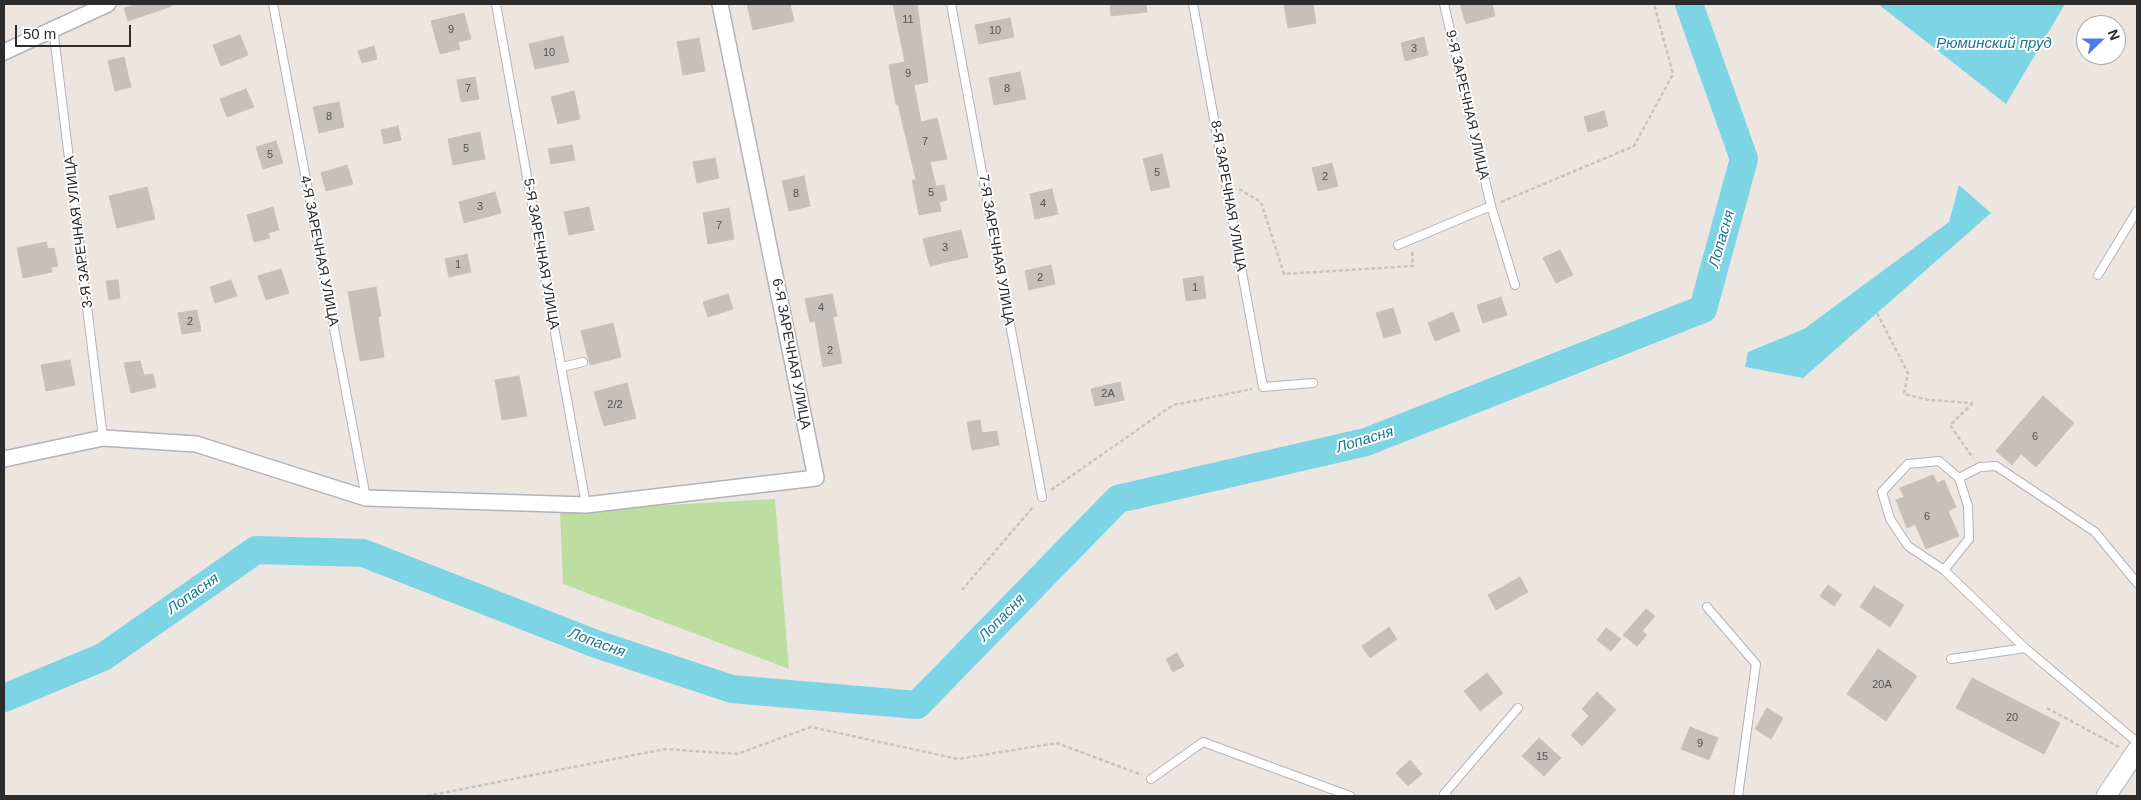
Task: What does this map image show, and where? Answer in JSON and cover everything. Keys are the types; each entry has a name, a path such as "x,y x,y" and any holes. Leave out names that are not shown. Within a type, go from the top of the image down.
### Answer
{"street":[{"path":"6,49 108,4"},
{"name":"6-Я ЗАРЕЧНАЯ УЛИЦА","path":"586,505 816,478 720,4"},
{"path":"4,459 103,438 196,444 366,498 586,505"},
{"path":"2106,796 2136,749"}],"lane":[{"name":"4-Я ЗАРЕЧНАЯ УЛИЦА","path":"272,4 366,498"},
{"name":"5-Я ЗАРЕЧНАЯ УЛИЦА","path":"496,4 586,505"},
{"name":"7-Я ЗАРЕЧНАЯ УЛИЦА","path":"951,4 1042,497"},
{"name":"8-Я ЗАРЕЧНАЯ УЛИЦА","path":"1194,4 1264,387"},
{"name":"9-Я ЗАРЕЧНАЯ УЛИЦА","path":"1444,4 1491,206 1516,285"},
{"name":"3-Я ЗАРЕЧНАЯ УЛИЦА","path":"53,27 103,438"},
{"path":"1398,245 1491,206"},
{"path":"2098,275 2137,212"},
{"path":"562,367 583,362"},
{"path":"1264,387 1314,384"},
{"path":"1944,570 1969,538 1968,506 1959,478 1939,461 1908,464 1882,492 1890,519 1908,546 1944,570 2025,648 2136,749"},
{"path":"1959,478 1980,467 1996,466 2094,532 2137,582"},
{"path":"1707,607 1756,664 1738,796"},
{"path":"1952,660 2025,648"},
{"path":"1444,796 1518,708"},
{"path":"1151,779 1203,742 1350,796"}],"path":[{"path":"1491,206 1634,146 1673,74 1654,4"},
{"path":"1225,180 1261,202 1284,274 1413,266 1411,240"},
{"path":"1877,312 1908,373 1904,394 1929,400 1973,403 1950,426 1980,467"},
{"path":"962,590 1042,497 1173,405 1264,387"},
{"path":"2047,708 2136,749"},
{"path":"426,796 665,749 737,754 811,727 958,759 1057,743 1151,779"}],"green space":[{"path":"775,499 789,669 563,584 560,511"}],"water":[{"name":"Рюминский пруд","path":"1878,4 2065,4 2006,104"},
{"path":"1959,185 1991,213 1803,378 1745,367 1748,352 1804,329 1949,222"}],"building":[{"path":"137,4 171,4 172,6 128,21 124,8"},
{"path":"747,4 790,4 794,21 753,30"},
{"path":"893,4 917,4 928,82 914,85 921,122 937,118 947,159 930,162 936,186 944,185 947,200 939,202 941,211 919,215 912,180 916,180 898,104 896,105 889,65 905,62"},
{"path":"1110,4 1146,4 1147,12 1111,16"},
{"path":"1284,4 1313,4 1316,23 1288,28"},
{"path":"1460,4 1492,4 1495,16 1466,24"},
{"path":"464,13 471,39 458,42 460,49 440,54 431,21"},
{"path":"1010,18 1014,37 979,44 975,25"},
{"path":"240,35 248,55 221,66 213,45"},
{"path":"563,36 569,62 535,69 529,44"},
{"path":"1424,37 1428,55 1405,61 1401,43"},
{"path":"699,38 705,71 683,75 677,42"},
{"path":"374,46 377,59 362,63 358,51"},
{"path":"124,57 131,87 115,91 108,61"},
{"path":"1020,72 1026,99 994,105 989,78"},
{"path":"475,77 479,99 461,102 457,80"},
{"path":"246,89 254,107 227,117 220,99"},
{"path":"574,91 580,119 558,124 551,97"},
{"path":"339,102 344,127 319,133 313,107"},
{"path":"1604,111 1608,126 1588,132 1584,117"},
{"path":"398,126 401,140 384,144 381,130"},
{"path":"480,132 485,159 453,165 448,139"},
{"path":"276,141 283,163 263,169 256,147"},
{"path":"572,145 575,160 551,164 548,149"},
{"path":"1162,154 1170,187 1151,191 1143,159"},
{"path":"715,158 719,178 697,183 693,162"},
{"path":"1332,163 1338,186 1318,191 1312,168"},
{"path":"347,165 353,184 326,191 321,173"},
{"path":"804,176 810,206 789,211 782,181"},
{"path":"147,187 155,219 117,228 109,196"},
{"path":"1052,189 1058,214 1035,219 1030,194"},
{"path":"495,192 501,213 464,223 459,202"},
{"path":"273,207 279,230 268,233 270,238 254,242 247,215"},
{"path":"589,207 594,230 569,235 564,212"},
{"path":"729,208 734,239 708,244 703,213"},
{"path":"961,230 968,257 930,266 923,239"},
{"path":"46,242 48,249 54,248 58,266 51,267 52,272 23,278 17,248"},
{"path":"1560,250 1573,275 1556,283 1543,258"},
{"path":"467,254 471,272 449,277 445,259"},
{"path":"1051,265 1055,284 1029,290 1025,271"},
{"path":"281,269 289,293 266,300 258,276"},
{"path":"1203,276 1206,298 1186,301 1183,279"},
{"path":"118,280 120,298 109,300 106,281"},
{"path":"231,280 237,296 215,303 210,287"},
{"path":"376,287 381,316 378,317 384,357 360,361 348,292"},
{"path":"728,294 733,309 708,317 703,302"},
{"path":"832,294 837,316 833,317 842,363 823,367 815,321 810,322 805,299"},
{"path":"1501,297 1507,315 1483,323 1477,305"},
{"path":"1393,308 1401,333 1384,338 1376,313"},
{"path":"197,310 201,331 182,334 178,313"},
{"path":"1453,312 1460,331 1435,341 1428,323"},
{"path":"613,323 621,357 590,365 581,331"},
{"path":"70,360 75,385 46,391 41,365"},
{"path":"140,361 144,375 153,374 156,387 131,393 124,363"},
{"path":"519,376 527,416 502,420 495,380"},
{"path":"1120,382 1124,400 1095,406 1091,389"},
{"path":"627,383 636,418 604,426 594,392"},
{"path":"2043,396 2074,423 2036,467 2021,454 2012,465 1996,451"},
{"path":"980,420 982,433 997,431 999,445 972,450 967,422"},
{"path":"1933,475 1937,483 1944,480 1956,507 1948,511 1959,536 1926,549 1915,524 1907,528 1896,500 1904,497 1900,488"},
{"path":"1520,577 1528,592 1496,610 1488,595"},
{"path":"1828,585 1842,595 1834,606 1820,596"},
{"path":"1874,586 1904,605 1890,627 1860,607"},
{"path":"1646,609 1655,616 1642,631 1647,635 1637,646 1623,635"},
{"path":"1389,627 1397,639 1370,658 1362,646"},
{"path":"1606,628 1621,639 1611,651 1597,640"},
{"path":"1878,649 1917,676 1886,721 1847,694"},
{"path":"1177,653 1184,666 1173,672 1166,659"},
{"path":"1487,673 1503,693 1480,711 1464,691"},
{"path":"1972,678 2060,723 2044,754 1956,708"},
{"path":"1597,692 1616,710 1582,746 1571,735 1589,716 1582,709"},
{"path":"1767,708 1783,718 1771,739 1755,729"},
{"path":"1690,727 1718,738 1709,760 1681,749"},
{"path":"1539,738 1561,758 1544,776 1522,756"},
{"path":"1410,760 1422,774 1408,786 1396,773"}],"waterway":[{"name":"Лопасня","path":"4,698 103,657 256,550 363,553 596,644 732,689 917,705 1118,499 1366,442 1703,309 1744,159 1689,4"}]}
